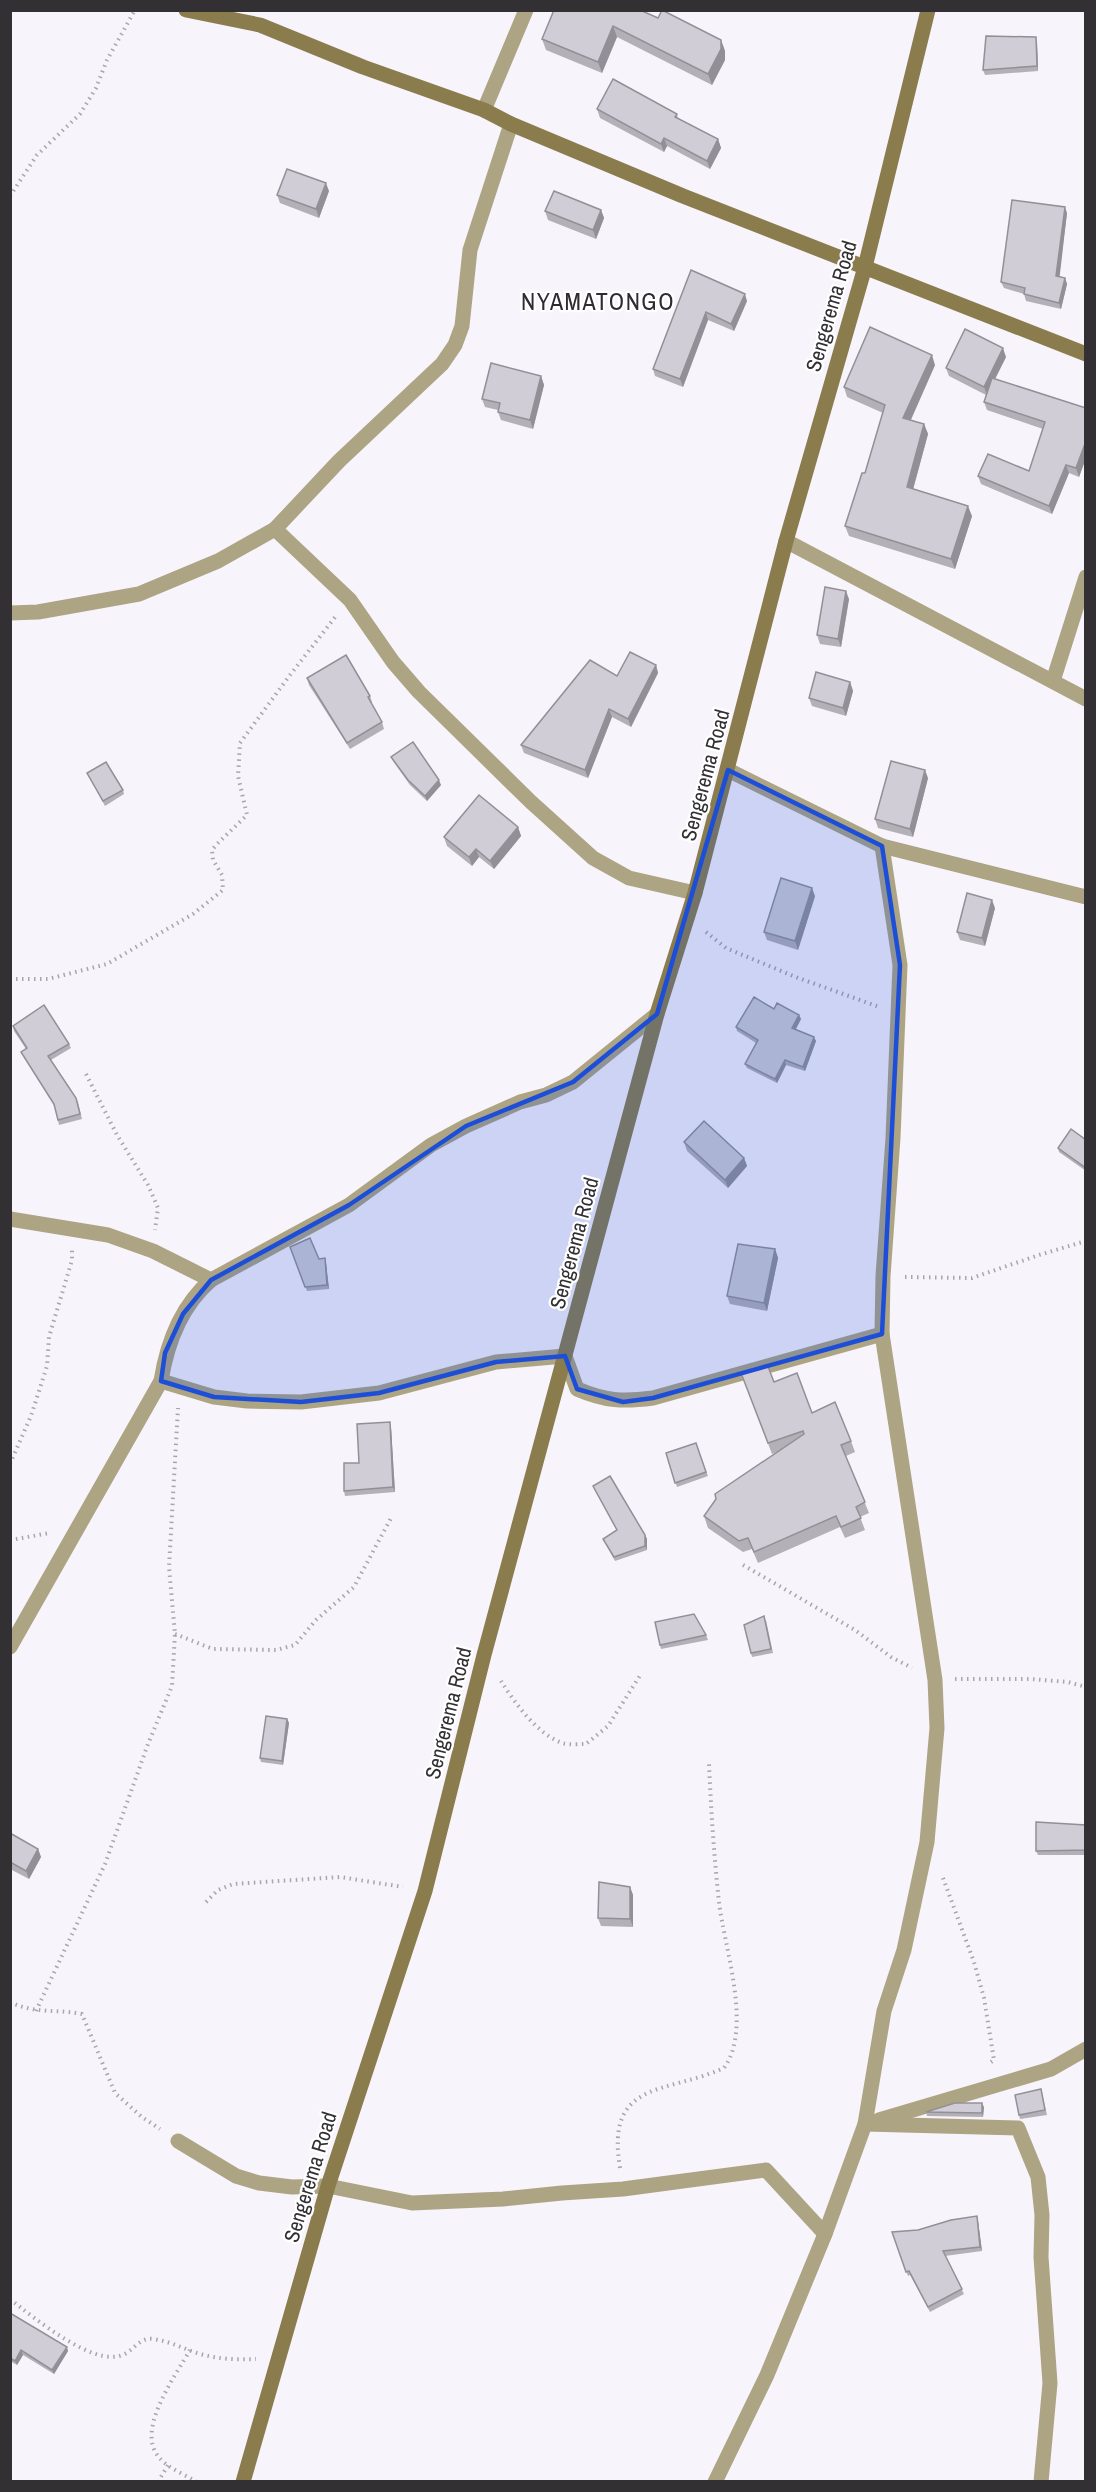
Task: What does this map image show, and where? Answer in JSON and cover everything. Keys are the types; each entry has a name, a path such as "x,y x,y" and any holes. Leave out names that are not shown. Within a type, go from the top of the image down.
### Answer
{"main road":[{"path":"186,10 260,25 363,67 484,110 511,124 683,196 1086,354"},
{"name":"Sengerema Road","path":"243,2481 327,2186 425,1891 484,1655 657,1014 695,893 786,541 865,267 928,10"}],"street":[{"path":"484,110 526,10"},
{"path":"10,614 38,612 139,594 219,561 275,529 339,462 442,364 455,345 462,326 470,250 511,124"},
{"path":"275,529 350,600 393,662 419,692 531,802 593,858 629,878 695,893"},
{"path":"786,541 1086,699"},
{"path":"1053,681 1086,577"},
{"path":"728,770 882,846 1086,897"},
{"path":"715,2481 767,2375 825,2234 865,2124 884,2011 904,1950 927,1842 937,1728 935,1680 882,1334 883,1276 893,1138 900,965 882,846"},
{"path":"10,1647 161,1381 165,1353 194,1295 211,1280 349,1205 431,1145 466,1126 520,1102 546,1095 573,1082 657,1014"},
{"path":"10,1219 108,1235 153,1251 211,1280"},
{"path":"161,1381 225,1398 301,1402 379,1393 496,1362 565,1356 577,1389 596,1397 623,1402 653,1398 882,1334"},
{"path":"865,2124 1051,2069 1086,2049"},
{"path":"865,2124 1018,2128 1038,2177 1041,2215 1041,2257 1050,2383 1041,2481"},
{"path":"178,2141 236,2176 259,2183 292,2187 327,2186 412,2203 503,2199 623,2189 766,2170 825,2234"}],"path":[{"path":"10,196 37,155 80,114 96,88 107,60 135,10"},
{"path":"10,979 48,980 107,964 193,914 223,890 222,875 213,860 213,850 217,843 247,815 238,776 240,743 290,675 350,600"},
{"path":"688,917 726,948 798,978 898,1013"},
{"path":"86,1074 117,1135 148,1185 158,1208 153,1251"},
{"path":"10,1464 31,1416 47,1366 49,1337 72,1260 72,1230"},
{"path":"883,1276 972,1278 1039,1254 1086,1241"},
{"path":"36,2011 105,1864 147,1744 172,1686 175,1634 169,1567 177,1413 182,1387"},
{"path":"175,1634 213,1649 276,1650 295,1645 316,1620 354,1587 391,1518"},
{"path":"10,1540 80,1527"},
{"path":"743,1565 855,1630 891,1657 935,1680 1030,1679 1068,1682 1086,1687"},
{"path":"484,1655 511,1696 538,1727 562,1743 586,1744 608,1726 640,1674"},
{"path":"623,2189 616,2145 618,2128 627,2108 643,2093 724,2068 730,2060 737,2032 734,1981 720,1905 712,1832 709,1764"},
{"path":"927,1842 955,1906 984,1998 994,2060 984,2065"},
{"path":"206,1902 218,1890 233,1884 340,1877 425,1891"},
{"path":"10,2002 36,2011 64,2010 82,2014 115,2093 142,2116 178,2141"},
{"path":"10,2299 89,2352 107,2358 123,2355 137,2343 150,2338 236,2360 278,2358"},
{"path":"190,2350 165,2394 150,2428 150,2440 156,2455 168,2465 197,2481"},
{"path":"158,2481 168,2465"}],"highlighted area":[{"path":"728,770 882,846 900,965 882,1334 653,1398 623,1402 577,1389 565,1356 496,1362 379,1393 301,1402 214,1397 161,1381 165,1353 183,1314 211,1280 349,1205 466,1126 573,1082 657,1014"}],"building":[{"path":"554,10 640,10 658,18 662,10 721,40 721,49 708,74 613,26 598,62 542,39"},
{"path":"986,36 1036,37 1037,66 983,70"},
{"path":"613,79 677,114 675,117 718,139 707,161 664,138 661,144 597,109"},
{"path":"287,169 326,183 316,209 277,195"},
{"path":"554,191 601,210 593,230 545,211"},
{"path":"1012,200 1065,207 1056,276 1065,278 1059,303 1024,294 1025,288 1001,282"},
{"path":"691,270 745,294 731,324 706,312 680,379 653,369"},
{"path":"870,327 932,355 903,418 924,424 907,487 968,506 951,559 845,526 862,473 865,473 885,405 844,387"},
{"path":"965,329 1003,348 984,387 946,368"},
{"path":"491,363 541,376 530,420 498,412 500,403 482,399"},
{"path":"992,378 1086,408 1086,441 1076,468 1066,465 1049,506 978,476 988,454 1029,471 1045,422 984,402"},
{"path":"825,587 846,591 838,639 817,635"},
{"path":"630,652 656,665 628,719 609,709 585,770 521,745 590,660 617,676"},
{"path":"346,655 382,722 347,743 307,678"},
{"path":"816,672 850,682 843,708 809,698"},
{"path":"413,742 439,780 425,796 408,780 391,757"},
{"path":"891,761 925,770 910,829 875,819"},
{"path":"106,762 123,790 103,801 87,773"},
{"path":"479,795 518,827 490,861 476,849 469,857 444,837"},
{"path":"781,878 812,888 795,941 764,932"},
{"path":"967,893 992,900 982,938 957,932"},
{"path":"754,997 774,1009 777,1003 799,1015 792,1028 814,1037 803,1067 785,1060 775,1079 745,1064 758,1040 736,1027"},
{"path":"44,1005 69,1044 48,1056 76,1098 80,1114 58,1120 54,1104 21,1052 27,1048 13,1026"},
{"path":"704,1121 744,1158 725,1180 684,1142"},
{"path":"1071,1129 1086,1140 1086,1168 1058,1148"},
{"path":"310,1238 319,1259 325,1258 327,1285 305,1287 290,1247"},
{"path":"738,1244 775,1249 764,1303 727,1296"},
{"path":"767,1364 774,1382 797,1373 812,1413 835,1402 851,1441 841,1445 865,1502 856,1507 861,1518 841,1527 836,1516 754,1552 748,1538 739,1541 704,1516 716,1499 715,1494 804,1434 803,1431 768,1443 741,1373"},
{"path":"390,1422 393,1487 344,1491 344,1463 359,1463 357,1424"},
{"path":"696,1443 706,1472 675,1483 666,1453"},
{"path":"610,1476 645,1535 645,1546 614,1557 603,1539 617,1530 593,1486"},
{"path":"694,1614 706,1635 660,1645 655,1622"},
{"path":"764,1616 771,1649 751,1653 744,1625"},
{"path":"266,1716 287,1719 282,1761 260,1758"},
{"path":"1036,1822 1086,1825 1086,1850 1036,1851"},
{"path":"10,1833 38,1849 26,1871 10,1862"},
{"path":"599,1882 630,1887 630,1919 598,1918"},
{"path":"1041,2089 1045,2110 1019,2115 1015,2095"},
{"path":"955,2103 982,2103 982,2113 926,2112"},
{"path":"977,2216 980,2247 943,2251 962,2289 928,2307 909,2271 906,2272 892,2232 918,2230 951,2220"},
{"path":"10,2313 67,2347 52,2370 21,2350 15,2361 10,2358"}],"district":[{"name":"NYAMATONGO","path":"598,301"}]}
